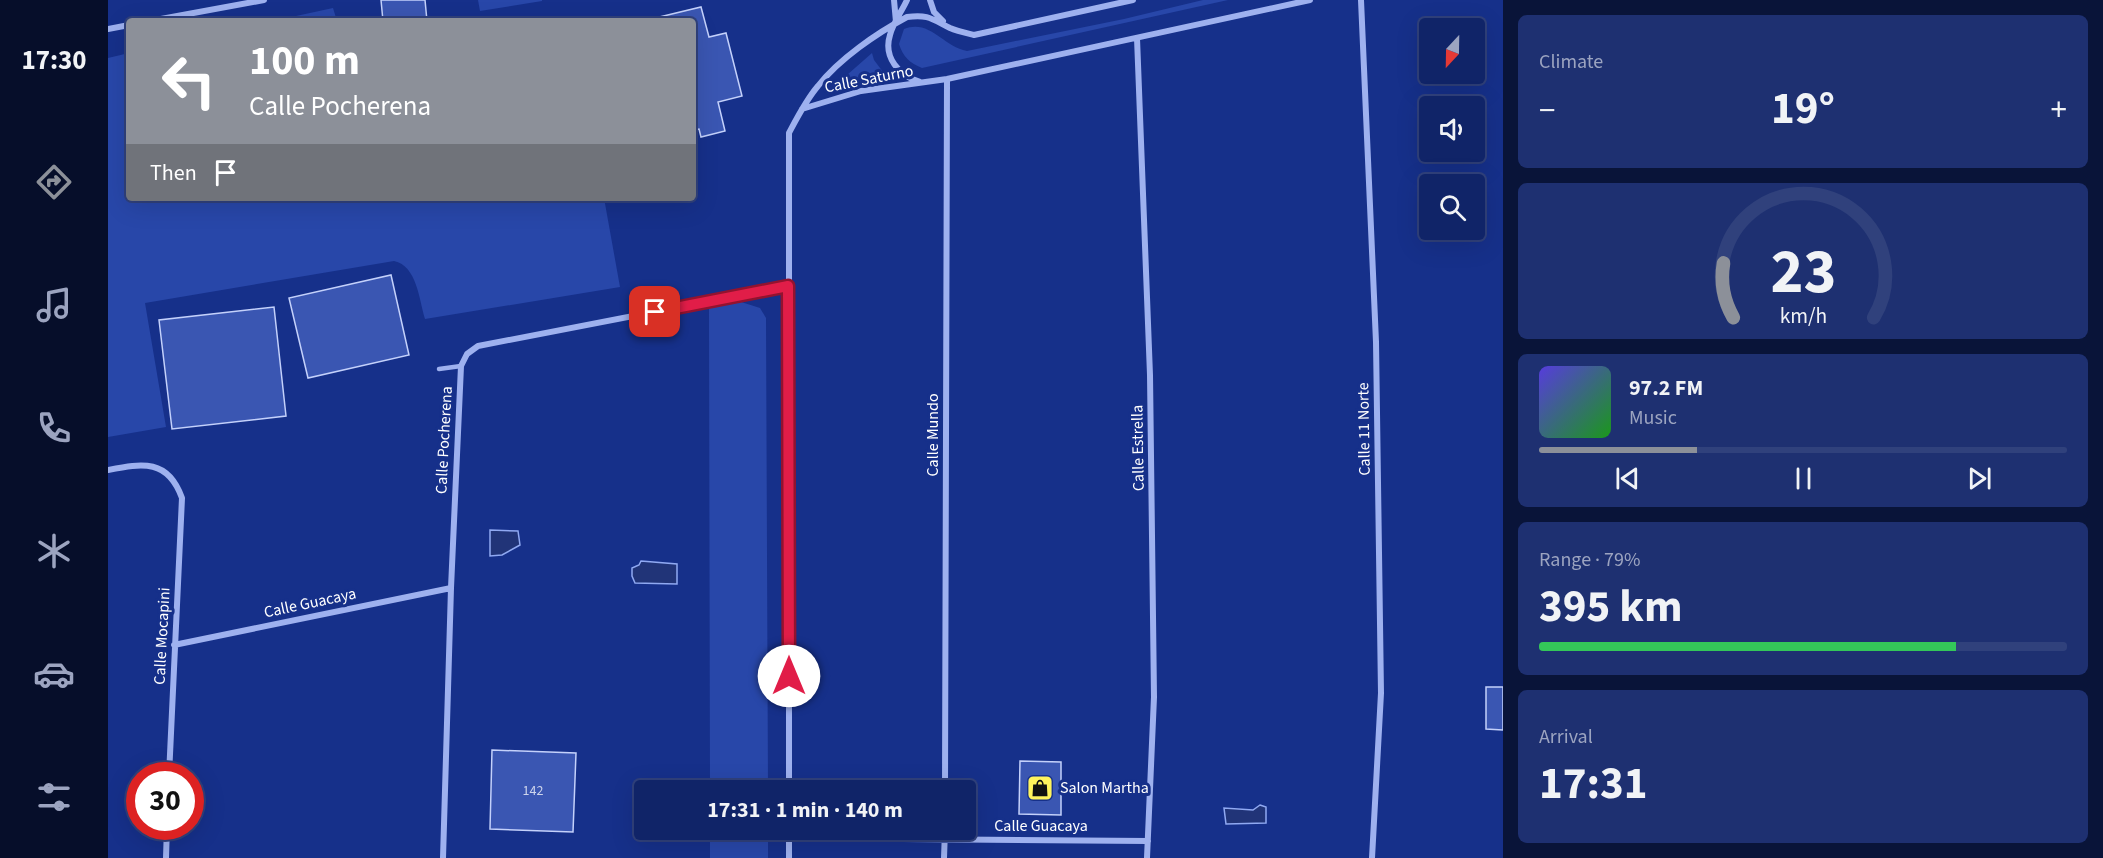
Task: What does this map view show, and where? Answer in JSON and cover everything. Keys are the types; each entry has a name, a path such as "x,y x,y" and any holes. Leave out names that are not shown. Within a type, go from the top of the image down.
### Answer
{"street":[{"path":"166,18 264,0"},
{"path":"894,0 896,23"},
{"path":"907,0 890,35 889,48 892,60 899,72 923,83"},
{"path":"930,0 934,12 950,28"},
{"name":"Calle Saturno","path":"801,109 819,84 846,59 907,17 919,15 931,17 950,28 974,35 1131,0"},
{"name":"Calle Saturno","path":"801,109 861,91 947,79 1310,0"},
{"name":"Calle 11 Norte","path":"1361,0 1376,342 1381,693 1372,858"},
{"path":"108,29 126,26"},
{"name":"Calle Estrella","path":"1137,38 1150,375 1154,697 1147,858"},
{"name":"Calle Mundo","path":"945,780 947,79"},
{"path":"789,780 789,133 801,109"},
{"name":"Calle Pocherena","path":"443,858 451,588 461,366 467,354 478,346 788,286"},
{"name":"Calle Mocapini","path":"108,470 136,465 155,466 166,472 177,483 182,498 170,762"},
{"name":"Calle Guacaya","path":"174,645 451,588"},
{"name":"Calle Guacaya","path":"976,839 1148,841"},
{"path":"166,858 167,840"},
{"path":"789,840 789,858"},
{"path":"944,858 945,840"}],"lane":[{"path":"439,369 461,366"}],"shaded area":[{"path":"478,0 542,0 542,1 480,11"},
{"path":"1203,0 1228,0 922,68 908,59 899,44 904,29 913,27 929,30 950,44 967,51 1124,19"},
{"path":"333,8 336,18 287,18"},
{"path":"872,53 874,60 886,76 844,84 839,82"},
{"path":"126,54 126,201 605,201 620,287 425,319 412,276 402,264 394,261 145,303 166,427 108,437 108,58"},
{"path":"738,301 760,308 766,318 768,780 710,780 709,305"},
{"path":"490,530 518,531 520,545 502,555 490,556"},
{"path":"641,561 677,564 677,584 635,583 632,568 639,565"},
{"path":"1260,805 1266,807 1266,823 1226,824 1224,808 1253,810"},
{"path":"710,840 768,840 768,858 710,858"}],"building":[{"path":"381,0 425,0 427,18 383,18"},
{"path":"701,7 709,37 726,33 742,96 718,102 725,131 701,137 699,129 696,130 696,18 655,18"},
{"path":"391,275 409,355 308,378 289,298"},
{"path":"274,307 286,416 172,429 159,320"},
{"path":"1486,687 1503,687 1503,730 1486,729"},
{"path":"492,750 576,753 573,832 490,829"},
{"name":"Salon Martha","path":"1020,761 1061,762 1061,815 1019,814"}],"place":[{"name":"Salon Martha","path":"1040,788"}],"route":[{"path":"655,312 788,286 789,676"}]}
